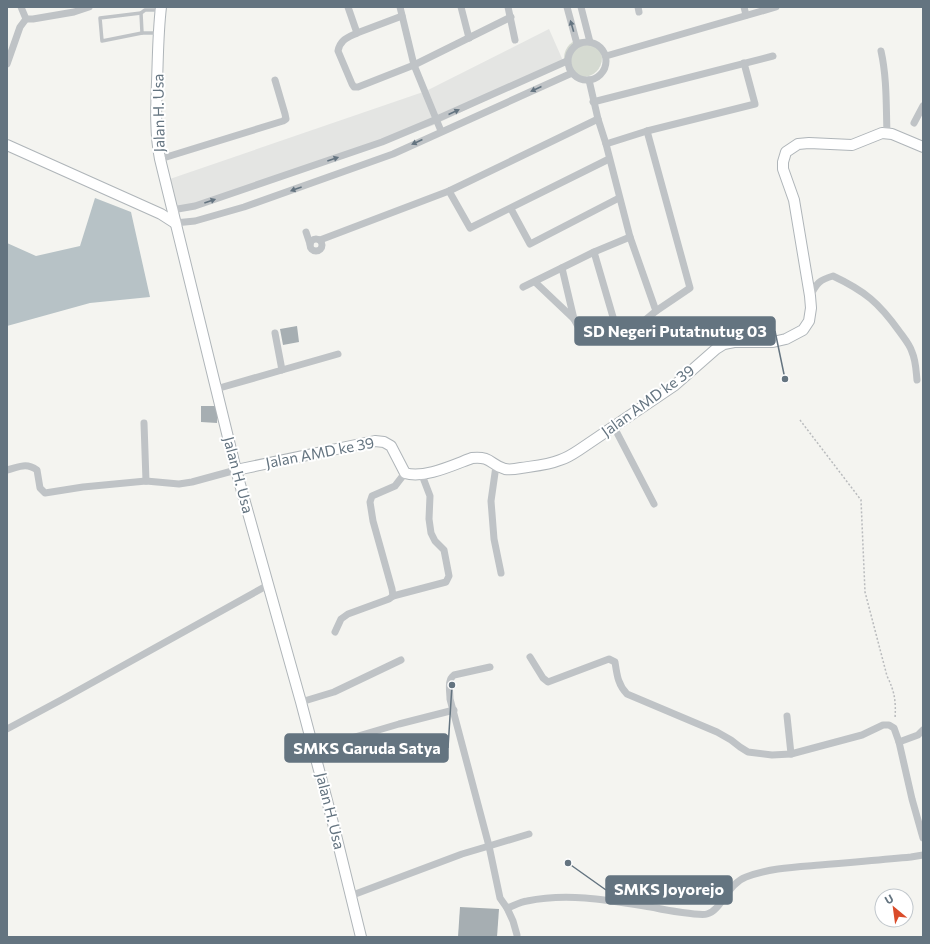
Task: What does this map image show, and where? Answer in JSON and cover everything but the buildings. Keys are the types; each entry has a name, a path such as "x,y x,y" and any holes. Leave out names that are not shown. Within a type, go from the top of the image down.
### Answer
{"street":[{"path":"21,7 26,19"},
{"path":"26,19 74,12 89,7"},
{"path":"348,7 357,33"},
{"path":"400,7 414,65 441,131"},
{"path":"461,7 469,38"},
{"path":"508,7 515,40"},
{"path":"567,7 577,44"},
{"path":"581,7 590,42"},
{"path":"744,7 746,16"},
{"path":"606,56 776,7"},
{"name":"Jalan H. Usa","path":"161,9 156,122 157,147 236,470 314,749 361,937"},
{"path":"402,16 357,33 343,40 339,45 338,51 354,87 358,87 414,65 511,17"},
{"path":"7,64 20,27 26,19"},
{"path":"590,42 600,46 606,56 606,66 600,76 590,80 580,79 568,68 567,61 570,51 577,44 590,42"},
{"path":"881,51 886,91 887,133 923,147"},
{"path":"593,102 773,56"},
{"path":"161,214 172,210 195,206 382,142 567,61"},
{"path":"606,144 647,131 754,104 744,63"},
{"path":"7,145 161,214 175,222 195,221 244,207 393,154 572,73"},
{"path":"160,159 286,119 275,80"},
{"path":"590,80 593,102 606,144 630,237 656,311"},
{"path":"914,123 923,106"},
{"path":"306,232 310,247 316,251 321,248 322,245 320,240 449,191 598,119"},
{"path":"594,252 620,341 656,311 690,288 647,131"},
{"name":"Jalan AMD ke 39","path":"236,470 374,441 384,442 391,446 405,473 412,476 422,475 472,458 488,459 496,466 509,470 559,461 579,450 675,385 716,349 724,344 734,342 773,342 786,339 802,330 809,321 811,308 810,296 794,200 783,169 783,162 786,152 798,144 809,143 852,145 877,134 887,133"},
{"path":"449,191 470,228 511,209 609,159"},
{"path":"511,209 530,244 620,198"},
{"path":"523,287 594,252 630,237"},
{"path":"562,268 574,318 580,330"},
{"path":"810,296 822,279 833,276 850,284 871,298 888,316 909,346 913,354 917,380"},
{"path":"535,282 574,318"},
{"path":"275,333 282,370"},
{"path":"216,389 338,354"},
{"path":"144,423 146,481"},
{"path":"614,427 654,504"},
{"path":"7,470 26,465 32,466 37,470 40,488 45,492 146,481 179,484 236,470"},
{"path":"496,466 491,501 494,539 500,573"},
{"path":"393,596 373,520 370,502 372,496 395,486 405,473"},
{"path":"335,632 340,619 348,614 389,599 393,596 446,582 450,576 444,550 435,541 431,533 429,519 430,496 422,475"},
{"path":"7,729 268,585"},
{"path":"530,657 543,678 548,682 609,659 613,660 615,662 618,682 627,694 717,732 748,752 772,755 791,754 862,735 883,725 889,725 894,728 899,742 912,799 923,838"},
{"path":"301,702 334,692 401,660"},
{"path":"490,667 451,677 450,699 489,846 500,898 513,921 517,937"},
{"path":"314,749 399,724 454,710"},
{"path":"787,716 791,754"},
{"path":"899,742 918,735 923,730"},
{"path":"350,896 462,854 529,834"},
{"path":"506,908 526,901 564,897 589,898 673,911 707,914 716,909 729,890 737,882 746,877 777,869 911,858 923,855"}],"lane":[{"path":"159,33 142,33 102,41 100,18 141,13 145,10 161,9"},
{"path":"141,13 142,33"}],"path":[{"path":"800,420 861,500 865,592 896,702 894,728"}],"shaded area":[{"path":"549,29 564,63 434,125 286,177 169,212 164,181 426,91"},
{"path":"579,39 587,39 594,42 599,47 602,58 599,69 594,74 587,77 579,77 572,74 567,69 564,62 564,54 567,47 572,42"},
{"path":"95,198 131,212 150,297 90,303 7,326 7,243 36,256 80,246"}],"place":[{"name":"SD Negeri Putatnutug 03","path":"785,379"},
{"name":"SMKS Garuda Satya","path":"452,685"},
{"name":"SMKS Joyorejo","path":"568,863"}]}
